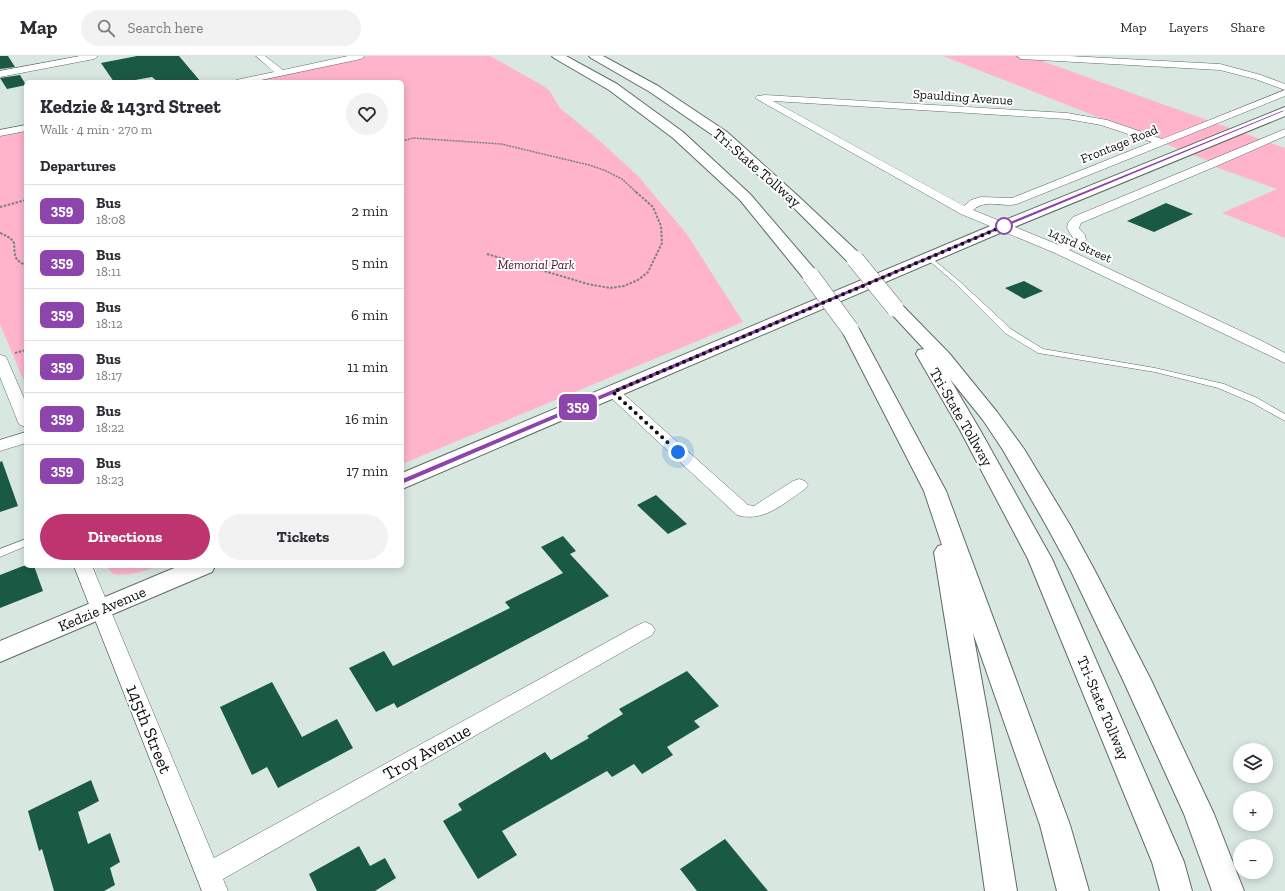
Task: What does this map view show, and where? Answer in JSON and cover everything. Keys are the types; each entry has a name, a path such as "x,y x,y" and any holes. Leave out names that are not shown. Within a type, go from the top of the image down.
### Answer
{"main road":[{"name":"Tri-State Tollway","path":"558,56 613,87 678,135 745,197 811,276 850,329 935,491 1055,825 1074,891"},
{"name":"Tri-State Tollway","path":"595,56 654,89 722,135 793,199 855,259 895,308 946,388 1040,559 1168,862 1176,891"},
{"path":"404,481 1001,227 1285,111"},
{"path":"895,308 942,357 990,416 1058,525 1096,596 1143,693 1199,814 1228,891"},
{"path":"935,491 976,726 1001,891"},
{"name":"Kedzie Avenue","path":"0,652 198,568"}],"street":[{"path":"0,74 94,56"},
{"path":"260,56 281,73"},
{"path":"248,80 362,56"},
{"path":"1021,56 1220,67 1258,77 1285,87"},
{"name":"Frontage Road","path":"965,211 972,203 980,200 1013,202 1285,93"},
{"name":"Spaulding Avenue","path":"760,98 1067,116 1103,122 1161,142"},
{"name":"143rd Street","path":"760,98 965,211 1059,250 1257,344 1285,359"},
{"path":"0,133 24,128"},
{"path":"1059,250 1080,240 1079,235 1073,228 1074,223 1077,220 1215,163 1285,132"},
{"path":"0,359 24,417"},
{"path":"613,392 743,511 753,512 760,510 799,485"},
{"path":"0,446 24,438"},
{"name":"145th Street","path":"84,568 212,883"},
{"name":"Troy Avenue","path":"212,883 645,630"}],"lane":[{"path":"929,258 956,281 1008,331 1041,351 1155,370 1221,386 1254,400 1285,418"},
{"path":"0,553 24,543"}],"path":[{"path":"404,140 413,138 485,142 530,150 604,170 626,183 653,207 662,226 662,243 648,272 638,280 624,286 610,288 588,284 487,254"},
{"path":"0,207 24,201"},
{"path":"0,233 12,239 15,248 14,255 18,263 24,265"},
{"path":"15,354 24,351"}],"green space":[{"name":"Memorial Park","path":"368,56 490,56 549,90 560,108 601,142 638,176 686,233 743,322 404,463 404,80 255,80"},
{"path":"943,56 1028,56 1285,148 1285,238 1222,213 1277,189 1210,165 1214,163"},
{"path":"24,129 24,381 0,324 0,135"},
{"path":"108,568 152,568 136,573 113,574"}],"building":[{"path":"0,56 8,56 15,67 0,69"},
{"path":"137,56 179,56 199,80 156,80 152,77 135,80 113,80 101,63"},
{"path":"20,75 24,82 24,85 7,89 0,78"},
{"path":"1166,203 1193,214 1154,232 1127,221"},
{"path":"1024,281 1043,291 1024,299 1005,288"},
{"path":"2,461 18,506 0,512 0,462"},
{"path":"656,495 687,524 668,534 637,505"},
{"path":"563,536 576,551 570,554 609,596 397,708 394,703 376,712 349,668 384,651 393,666 510,608 505,602 563,573 541,547"},
{"path":"23,566 24,568 35,568 43,591 0,608 0,575"},
{"path":"687,671 719,706 694,721 700,727 667,747 673,755 642,774 634,764 612,777 607,771 502,831 517,855 478,879 443,821 462,810 458,804 545,752 551,760 589,738 587,736 623,714 619,709"},
{"path":"272,682 302,737 337,719 353,748 278,788 267,767 252,775 220,707"},
{"path":"91,780 99,801 78,812 88,844 110,833 120,862 110,868 115,885 104,891 54,891 42,849 39,851 28,811"},
{"path":"725,839 768,891 697,891 680,869"},
{"path":"359,846 370,866 385,858 396,878 375,891 317,891 309,874"}],"bus line":[{"name":"359","path":"404,481 1001,227 1285,111"}],"route":[{"path":"678,452 613,392 1004,226"}]}
